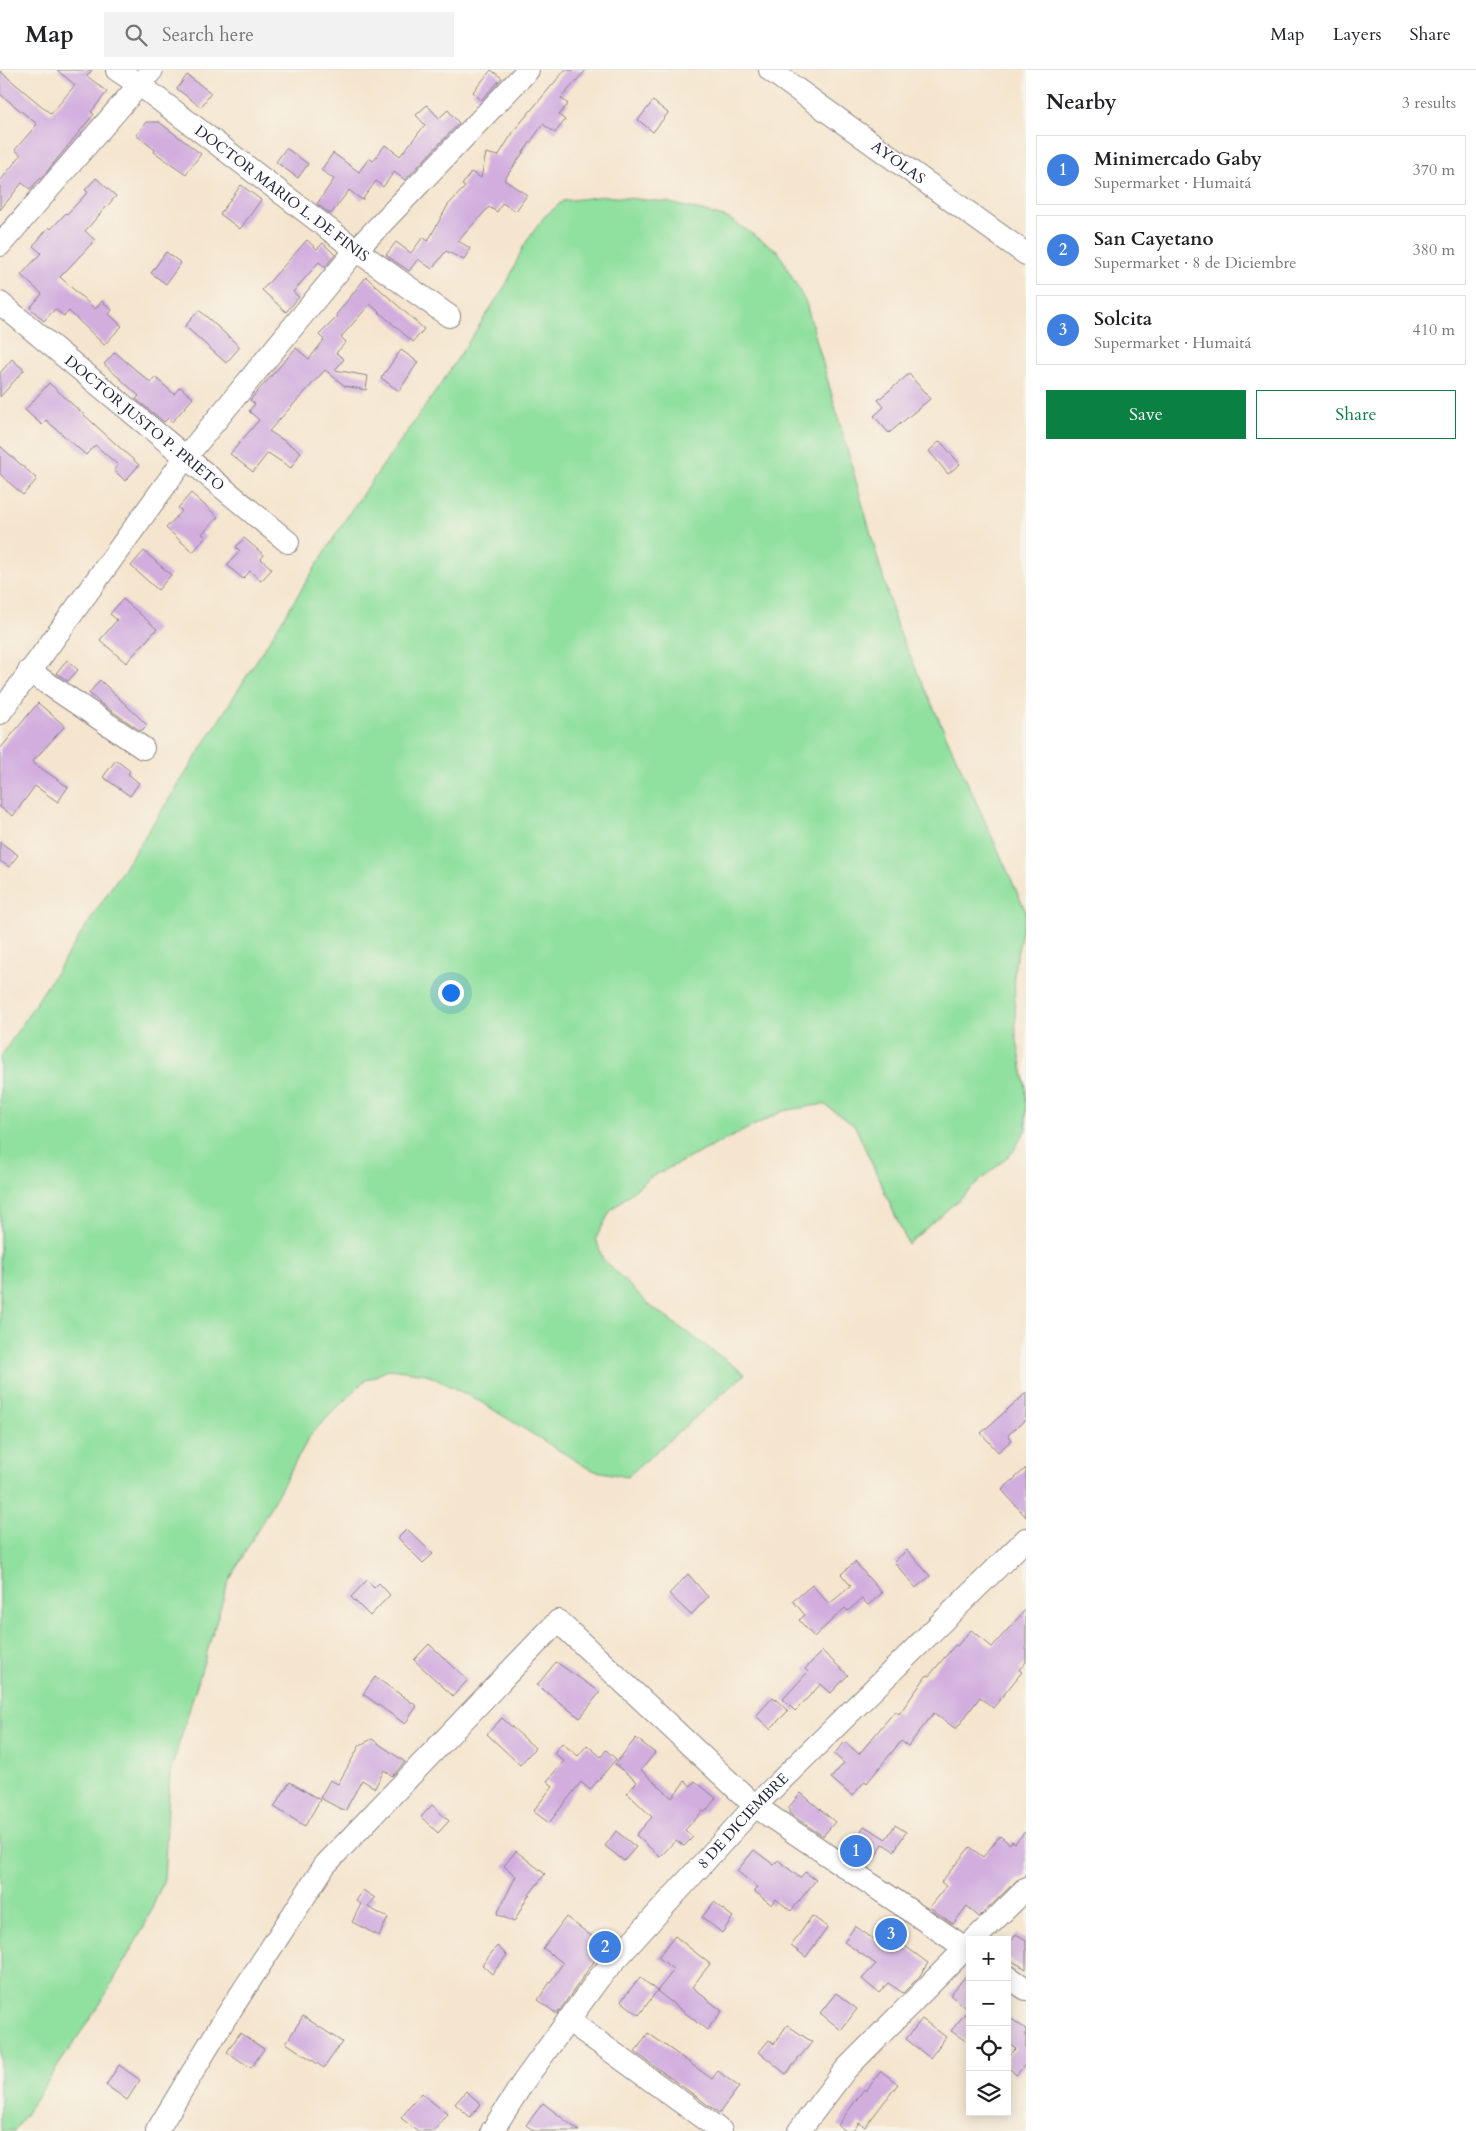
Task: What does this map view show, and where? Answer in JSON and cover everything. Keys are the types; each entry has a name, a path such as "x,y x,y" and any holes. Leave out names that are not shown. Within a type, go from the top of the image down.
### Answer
{"street":[{"name":"DOCTOR MARIO L. DE FINIS","path":"117,70 146,78 356,250 449,316"},
{"path":"0,713 185,458 356,250 528,70"},
{"name":"AYOLAS","path":"770,70 1026,254"},
{"path":"0,245 146,78"},
{"name":"DOCTOR JUSTO P. PRIETO","path":"0,304 288,542"},
{"path":"29,671 143,748"},
{"name":"8 DE DICIEMBRE","path":"492,2131 524,2081 599,1978 755,1806 1026,1539"},
{"path":"157,2131 224,2020 325,1865 558,1621 755,1806 966,1943"},
{"path":"980,1936 1026,1889"},
{"path":"799,2131 846,2069 966,1950"},
{"path":"1011,1979 1026,1989"},
{"path":"568,2020 721,2131"}],"green space":[{"path":"605,196 667,202 728,218 778,251 806,303 897,627 1026,912 1014,970 1016,1035 1026,1088 1026,1129 1013,1152 908,1244 855,1126 824,1104 783,1111 649,1178 611,1210 596,1238 602,1258 649,1305 745,1374 627,1477 591,1470 479,1401 426,1374 390,1369 363,1382 311,1434 228,1583 170,1773 164,1880 144,1927 100,2004 14,2131 0,2131 0,1058 175,790 352,509 441,384 507,283 524,245 544,217 563,201"}],"building":[{"path":"57,70 92,70 87,76 107,92 91,112 94,114 44,175 30,189 22,183 0,210 0,181 21,155 15,150 37,124 0,94 0,71 51,114 75,85"},
{"path":"491,70 502,78 481,100 473,92"},
{"path":"565,70 586,70 561,98 568,104 559,115 565,120 555,133 543,124 504,180 527,195 516,211 502,203 497,212 489,207 458,241 470,248 464,260 446,251 432,269 418,259 409,271 386,255 396,242 411,253 423,237 428,241 448,205 465,187 462,185 471,172 481,178 486,153 498,156 516,128"},
{"path":"187,75 211,93 201,107 177,89"},
{"path":"653,101 668,113 653,132 638,120"},
{"path":"427,105 439,118 448,110 459,123 405,180 394,172 383,187 376,181 362,200 349,190 331,214 317,204 334,179 321,170 333,153 359,172 369,158 373,161 385,145 400,156 425,125 416,115"},
{"path":"146,122 159,122 201,154 186,174 154,152 155,150 136,135"},
{"path":"286,148 308,164 298,178 276,162"},
{"path":"96,178 116,196 85,231 95,240 60,277 95,309 102,301 112,310 109,314 122,326 104,345 69,311 64,316 55,309 44,321 30,308 42,294 21,275 41,253 33,246 49,227 51,229 88,192 85,190"},
{"path":"241,185 261,200 240,229 220,214"},
{"path":"307,240 317,249 323,243 335,255 325,267 319,262 293,292 299,297 286,312 262,290"},
{"path":"166,252 181,263 166,284 151,273"},
{"path":"366,277 424,329 413,342 370,304 341,337 346,342 336,353 344,359 335,370 368,376 366,390 345,386 325,370 269,431 301,452 291,468 268,453 253,472 230,454 259,420 249,411 255,404 250,400 296,348 309,359 324,340 319,335 338,316 336,315"},
{"path":"199,310 240,347 226,363 185,326"},
{"path":"401,350 418,362 399,391 381,378"},
{"path":"115,352 151,383 155,377 174,394 180,387 193,398 172,422 168,418 164,422 136,399 139,396 104,364"},
{"path":"12,359 24,370 0,397 0,373"},
{"path":"909,374 930,399 889,433 874,416 884,407 878,400"},
{"path":"49,383 139,465 125,481 114,470 118,465 95,445 86,455 46,420 42,425 25,410"},
{"path":"940,441 960,464 948,474 929,451"},
{"path":"0,446 37,479 23,495 0,474"},
{"path":"191,493 218,517 202,534 206,537 193,552 166,528 182,511 178,508"},
{"path":"244,538 264,555 261,559 272,569 261,581 250,571 243,579 227,565 240,551 236,547"},
{"path":"144,551 171,575 158,590 131,566"},
{"path":"123,599 157,629 126,663 100,640 117,620 110,614"},
{"path":"67,660 78,670 68,681 56,673"},
{"path":"100,680 147,725 141,731 100,703 89,693"},
{"path":"38,703 65,726 32,762 68,787 58,802 35,786 13,816 0,807 0,749"},
{"path":"116,760 130,771 128,774 139,783 130,796 103,777"},
{"path":"0,842 18,855 9,867 0,861"},
{"path":"1026,1393 1026,1419 1008,1435 1012,1440 998,1452 981,1433"},
{"path":"1026,1468 1026,1517 1002,1490"},
{"path":"407,1529 433,1554 423,1563 398,1538"},
{"path":"907,1550 930,1576 916,1588 894,1562"},
{"path":"855,1562 882,1593 868,1605 862,1599 848,1611 845,1608 814,1637 799,1620 805,1615 793,1601 812,1585 829,1604 851,1586 841,1574"},
{"path":"688,1574 708,1597 691,1615 669,1594"},
{"path":"367,1580 374,1588 379,1583 390,1595 370,1616 351,1597"},
{"path":"1026,1609 1026,1662 1019,1670 1022,1672 993,1708 980,1697 956,1729 934,1713 908,1746 901,1741 867,1783 865,1781 852,1796 831,1778 844,1763 834,1754 845,1742 859,1754 895,1711 899,1714 927,1675 929,1676 955,1645 957,1646 971,1630 992,1647"},
{"path":"429,1644 468,1680 453,1696 414,1660"},
{"path":"822,1651 848,1675 831,1693 821,1684 795,1711 783,1699 808,1672 805,1669"},
{"path":"556,1662 600,1692 580,1718 537,1685"},
{"path":"375,1677 417,1706 405,1724 363,1694"},
{"path":"773,1697 788,1711 770,1729 756,1716"},
{"path":"502,1718 535,1748 520,1765 487,1734"},
{"path":"636,1738 655,1753 641,1770 672,1798 685,1781 691,1786 695,1781 716,1798 705,1812 703,1811 685,1830 693,1837 684,1846 676,1840 660,1857 636,1835 652,1817 627,1793 637,1782 615,1764"},
{"path":"372,1739 405,1762 392,1776 384,1770 375,1788 362,1780 345,1811 320,1798 330,1780 338,1784 360,1745"},
{"path":"562,1743 578,1756 587,1745 601,1757 606,1750 616,1759 590,1790 581,1782 549,1823 533,1811 553,1786 547,1781 564,1761 554,1753"},
{"path":"290,1782 320,1800 305,1826 274,1807"},
{"path":"801,1793 835,1822 823,1836 789,1813 789,1807"},
{"path":"432,1805 449,1821 438,1833 421,1817"},
{"path":"895,1825 906,1832 894,1851 883,1844 869,1867 848,1853 864,1826 886,1839"},
{"path":"616,1831 636,1847 624,1861 605,1846"},
{"path":"1026,1831 1026,1876 1017,1880 979,1917 967,1906 953,1924 929,1907 946,1886 941,1882 970,1847 983,1857 1000,1836 1010,1844 1012,1841 1015,1843"},
{"path":"754,1850 774,1865 778,1860 800,1878 805,1872 816,1880 791,1911 776,1899 772,1905 754,1891 757,1887 737,1871"},
{"path":"516,1851 545,1874 526,1899 514,1922 497,1914 516,1876 504,1866"},
{"path":"363,1890 375,1898 368,1907 388,1918 379,1936 352,1922 361,1904 356,1901"},
{"path":"714,1902 733,1917 722,1933 702,1917"},
{"path":"812,1916 828,1927 806,1957 791,1946"},
{"path":"566,1917 605,1946 557,2014 538,2000 563,1963 543,1948"},
{"path":"855,1926 882,1945 890,1935 928,1963 919,1977 903,1993 888,1983 879,1993 862,1979 876,1964 844,1942"},
{"path":"1016,1934 1026,1940 1026,1969 1011,1960 1011,1942"},
{"path":"675,1936 710,1964 692,1987 722,2011 707,2030 657,1991 674,1970 658,1957"},
{"path":"497,1946 507,1955 492,1974 482,1965"},
{"path":"966,1976 966,2008 950,1995"},
{"path":"640,1977 657,1991 639,2015 621,2001"},
{"path":"836,1993 857,2009 841,2030 820,2013"},
{"path":"966,2012 966,2041 951,2031"},
{"path":"303,2016 342,2042 324,2068 286,2043"},
{"path":"922,2019 946,2037 930,2058 906,2039"},
{"path":"1011,2019 1026,2029 1026,2064 1016,2075 1011,2070 1011,2053 1016,2048 1011,2045"},
{"path":"787,2025 812,2042 786,2074 759,2052 769,2040 774,2044"},
{"path":"240,2033 264,2049 251,2068 227,2052"},
{"path":"648,2033 712,2079 718,2071 739,2087 719,2113 635,2052"},
{"path":"119,2065 140,2080 127,2100 106,2085"},
{"path":"881,2071 898,2084 865,2127 859,2123 853,2131 846,2131 838,2125 864,2089 866,2091"},
{"path":"466,2091 481,2104 470,2117 455,2104"},
{"path":"421,2093 447,2114 434,2131 418,2131 401,2118"},
{"path":"543,2103 579,2131 534,2131 526,2125"}],"place":[{"name":"Minimercado Gaby","path":"856,1851"},
{"name":"Solcita","path":"891,1934"},
{"name":"San Cayetano","path":"605,1947"}]}
